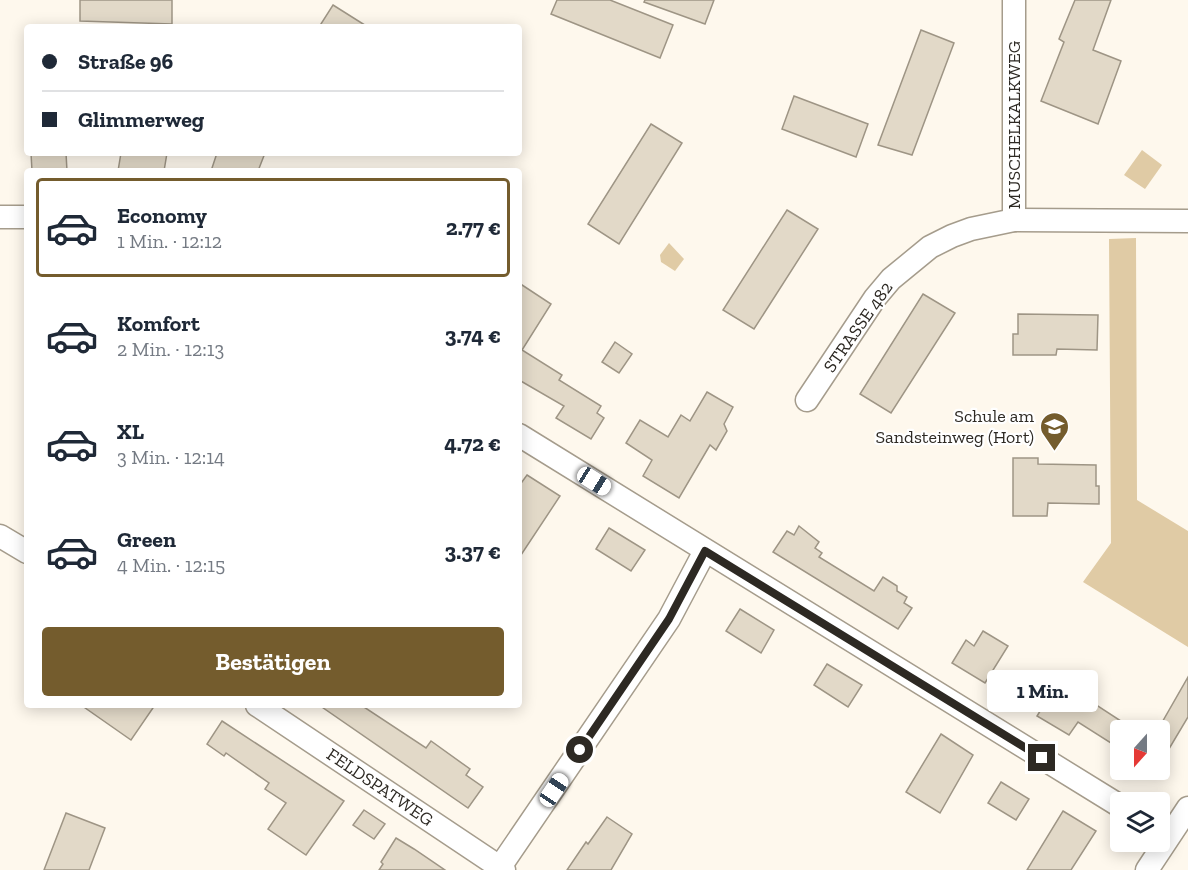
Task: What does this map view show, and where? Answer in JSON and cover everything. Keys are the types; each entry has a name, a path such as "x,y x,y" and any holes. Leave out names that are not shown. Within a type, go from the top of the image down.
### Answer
{"street":[{"name":"MUSCHELKALKWEG","path":"1014,0 1014,220 1188,221"},
{"path":"0,217 24,217"},
{"name":"STRASSE 482","path":"807,400 875,298 910,262 930,247 952,236 1014,220"},
{"path":"522,437 1110,801"},
{"path":"0,536 24,550"},
{"path":"502,869 669,619 705,551"},
{"name":"FELDSPATWEG","path":"261,708 502,869"},
{"path":"1170,827 1188,808"},
{"path":"1147,870 1155,852"}],"shaded area":[{"path":"1142,150 1162,165 1145,189 1124,175"},
{"path":"1136,238 1137,500 1188,531 1188,647 1083,582 1111,543 1109,239"},
{"path":"669,243 684,259 675,271 661,262 660,255"}],"building":[{"path":"80,0 172,0 172,24 80,21"},
{"path":"557,0 610,0 673,25 660,58 551,14"},
{"path":"645,0 714,0 705,24 644,2"},
{"path":"1075,0 1111,0 1093,50 1121,61 1098,124 1041,101 1064,42 1059,39"},
{"path":"333,5 363,24 321,24"},
{"path":"921,30 954,43 912,155 878,145"},
{"path":"794,96 868,124 856,157 782,129"},
{"path":"651,124 682,143 619,244 588,224"},
{"path":"31,156 66,156 67,168 32,168"},
{"path":"120,156 166,156 164,168 118,168"},
{"path":"216,156 264,156 259,168 212,168"},
{"path":"787,210 818,229 754,329 723,310"},
{"path":"522,285 551,304 522,350"},
{"path":"923,294 955,313 891,413 860,394"},
{"path":"1018,314 1098,315 1097,350 1057,349 1056,355 1013,355 1013,334 1018,334"},
{"path":"615,342 632,354 619,373 602,362"},
{"path":"522,350 562,375 559,380 601,406 597,413 604,418 591,439 556,418 564,406 522,382"},
{"path":"707,392 733,407 724,424 727,431 716,450 710,445 679,498 643,476 652,460 626,443 640,420 668,437 681,415 690,421"},
{"path":"1013,458 1038,458 1038,464 1096,465 1099,504 1048,503 1047,516 1013,516"},
{"path":"527,475 560,496 522,553 522,482"},
{"path":"799,526 819,542 815,548 822,553 819,557 874,591 883,577 897,586 897,591 907,597 904,603 912,608 898,629 773,552 787,531 794,535"},
{"path":"609,528 645,550 631,571 596,549"},
{"path":"740,609 774,630 761,653 726,631"},
{"path":"983,631 1008,646 985,683 952,663 966,640 974,646"},
{"path":"827,664 862,685 848,707 814,685"},
{"path":"1188,677 1188,717 1170,747 1170,720 1163,720"},
{"path":"1060,679 1119,720 1110,720 1110,742 1078,722 1069,735 1037,716"},
{"path":"85,708 153,708 131,740"},
{"path":"323,708 366,708 426,748 431,741 470,769 466,775 483,787 468,808"},
{"path":"222,721 344,801 306,855 268,829 286,803 265,789 269,783 226,753 224,756 207,744"},
{"path":"941,734 973,755 940,813 906,792"},
{"path":"1001,782 1029,799 1016,820 988,803"},
{"path":"364,810 385,824 374,839 353,825"},
{"path":"1063,811 1096,831 1071,870 1027,870"},
{"path":"66,813 105,828 89,870 44,870"},
{"path":"607,817 632,834 611,870 567,870 586,842 588,844"},
{"path":"396,838 445,870 379,870 383,864 381,862"}],"place":[{"name":"Schule am Sandsteinweg (Hort)","path":"1055,452"}],"route":[{"path":"580,750 669,619 705,551 1042,758"}]}
